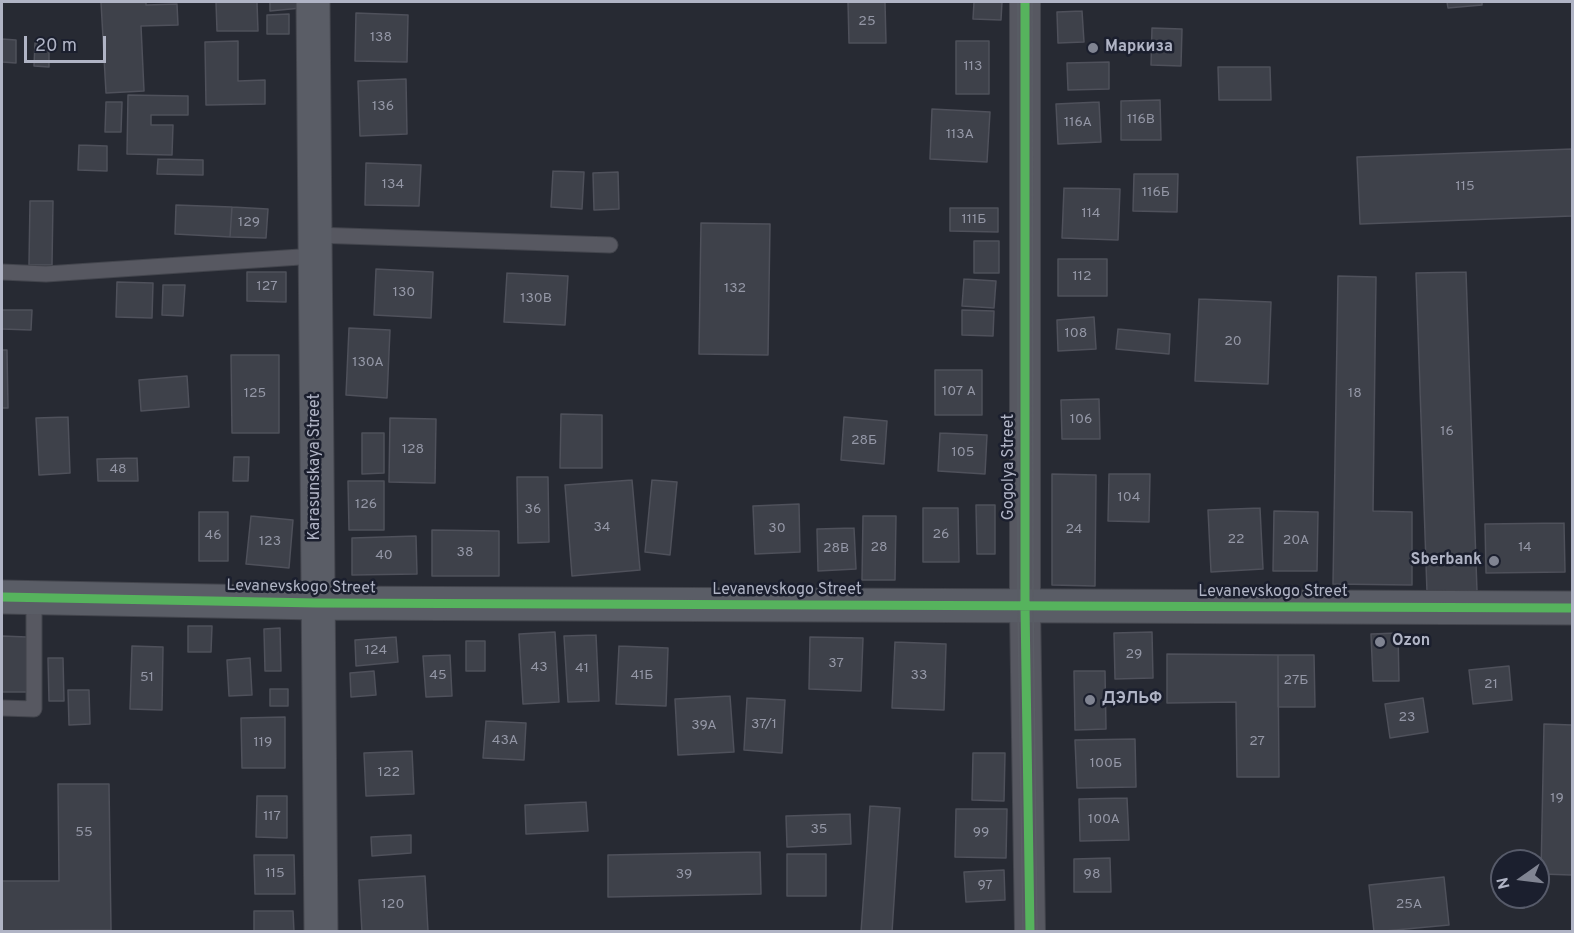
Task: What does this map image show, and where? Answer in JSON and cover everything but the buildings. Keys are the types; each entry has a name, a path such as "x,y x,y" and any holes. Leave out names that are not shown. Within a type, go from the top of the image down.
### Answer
{"street":[{"name":"Karasunskaya Street","path":"313,2 321,932"},
{"name":"Gogolya Street","path":"1025,2 1025,607 1030,932"},
{"name":"Levanevskogo Street","path":"2,597 317,603 1572,608"}],"lane":[{"path":"2,272 46,274 315,245 610,245"},
{"path":"2,708 34,709 34,598"}],"tram line":[{"path":"1018,2 1018,607 1023,932"},
{"path":"1032,2 1033,607 1037,932"}],"cycle path":[{"path":"1025,2 1025,607 1030,932"},
{"path":"2,597 317,603 1572,608"}],"place":[{"name":"Маркиза","path":"1093,48"},
{"name":"Sberbank","path":"1494,561"},
{"name":"Ozon","path":"1380,642"},
{"name":"ДЭЛЬФ","path":"1090,700"}]}
